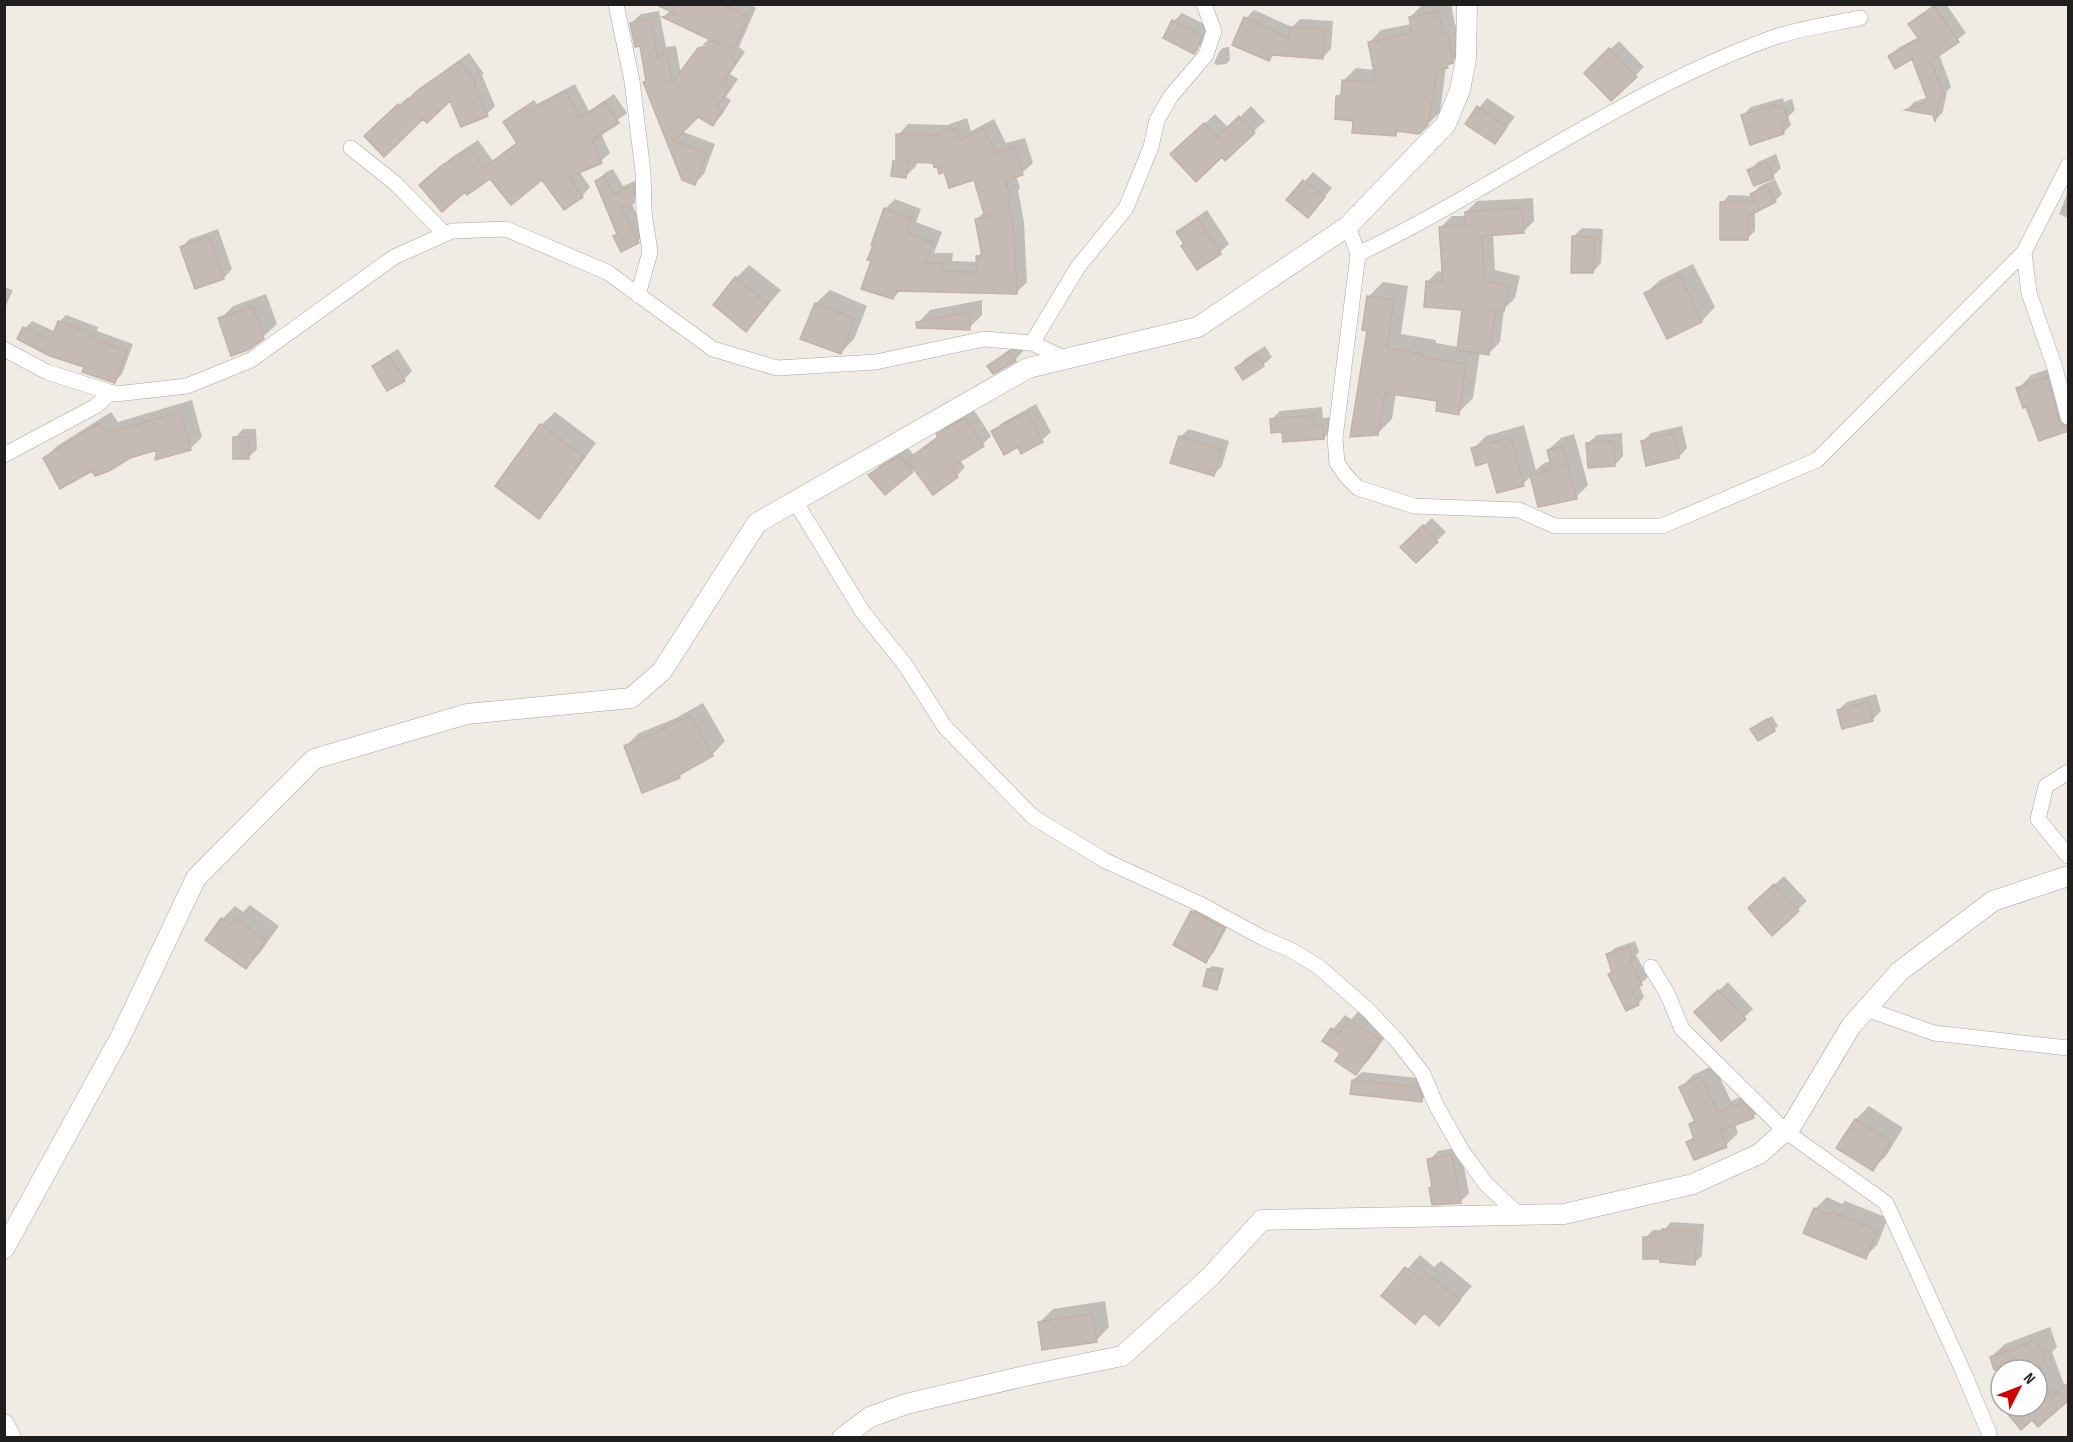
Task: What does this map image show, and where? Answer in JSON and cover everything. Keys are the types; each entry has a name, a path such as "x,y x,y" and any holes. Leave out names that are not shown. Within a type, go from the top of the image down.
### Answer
{"street":[{"path":"616,4 632,81 650,252 638,295"},
{"path":"1032,343 1078,267 1126,208 1151,147 1158,120 1171,96 1206,55 1214,31 1204,4"},
{"path":"4,1249 121,1036 196,878 314,759 467,714 631,698 662,670 757,523 1028,368 1198,327 1348,226 1446,124 1460,90 1466,59 1467,4"},
{"path":"1358,254 1401,233 1580,130 1680,76 1774,38 1860,18"},
{"path":"351,148 395,183 444,234"},
{"path":"1348,226 1358,254 1335,438 1337,463 1358,488 1414,506 1519,510 1555,526 1662,526 1817,460 2024,252 2068,166"},
{"path":"4,349 47,372 116,394 187,386 251,360 394,256 453,231 506,229 607,272 713,349 777,368 876,362 984,339 1032,343 1066,359"},
{"path":"2024,252 2029,293 2055,368 2068,417"},
{"path":"4,455 96,406 111,392"},
{"path":"795,501 862,610 906,666 945,727 1034,817 1106,861 1200,904 1320,967 1368,1010 1424,1074 1436,1105 1462,1151 1486,1184 1519,1215"},
{"path":"2068,772 2046,786 2038,819 2068,856"},
{"path":"842,1437 870,1417 906,1404 1122,1356 1210,1277 1262,1220 1564,1214 1693,1184 1759,1154 1792,1125 1851,1026 1900,971 1993,901 2068,876"},
{"path":"1652,967 1682,1029 1785,1131 1886,1203 1989,1433"},
{"path":"1866,1009 1934,1033 2068,1048"},
{"path":"4,1424 11,1437"}],"building":[{"path":"655,4 721,4 748,17 731,57 737,61 722,83 730,88 718,106 723,109 713,126 698,117 674,141 707,153 695,185 682,180 643,82 646,81 640,46 635,47 630,23 651,19 657,56 667,54 672,83 698,48 719,44 662,17 676,14"},
{"path":"1934,6 1959,42 1931,61 1944,96 1940,98 1935,122 1933,115 1905,110 1928,101 1912,59 1895,69 1888,56 1919,39 1908,24"},
{"path":"1438,11 1444,36 1448,35 1453,63 1447,65 1448,68 1437,70 1428,125 1419,134 1396,131 1396,136 1352,133 1353,121 1335,119 1336,96 1341,96 1342,80 1376,82 1368,42 1412,33 1409,17"},
{"path":"1244,17 1289,38 1290,27 1325,29 1323,59 1272,55 1269,61 1232,45"},
{"path":"1172,20 1202,36 1194,54 1163,38"},
{"path":"1609,48 1637,77 1611,101 1584,73"},
{"path":"460,61 476,83 474,85 488,116 461,127 450,101 427,123 423,119 384,157 364,136 398,104 401,107 418,90"},
{"path":"566,91 580,118 605,102 619,123 592,140 602,163 569,177 583,197 564,210 542,180 511,205 490,179 467,195 465,192 442,212 419,185 441,166 469,148 484,168 517,143 503,122 525,107 528,111"},
{"path":"1775,105 1776,109 1784,106 1788,119 1780,122 1784,134 1750,145 1741,115"},
{"path":"1477,106 1507,127 1495,144 1465,124"},
{"path":"1239,116 1255,133 1225,161 1222,157 1196,182 1170,154 1204,123 1217,137"},
{"path":"956,128 960,140 983,128 996,153 1015,147 1023,175 1005,180 1011,200 1008,201 1014,233 1017,294 896,291 893,299 861,289 871,261 867,260 873,246 871,245 884,208 912,219 907,232 933,243 925,263 943,263 942,271 977,272 976,256 982,256 975,219 985,217 974,180 949,188 944,172 939,174 937,166 934,167 933,163 908,162 906,178 891,176 893,161 896,161 896,134 936,135"},
{"path":"1767,162 1774,178 1754,186 1747,170"},
{"path":"604,176 614,194 634,185 634,203 621,208 639,243 621,252 613,236 617,234 595,181"},
{"path":"1303,180 1325,197 1308,218 1286,200"},
{"path":"1767,186 1776,202 1748,216 1748,240 1720,240 1720,202 1755,202 1750,194"},
{"path":"1522,208 1524,233 1482,236 1484,281 1510,286 1504,311 1496,309 1489,355 1457,350 1462,310 1424,307 1426,281 1443,283 1439,227 1465,225 1465,212"},
{"path":"1198,218 1221,254 1197,270 1181,246 1184,244 1176,232"},
{"path":"209,236 224,279 195,289 180,247"},
{"path":"1572,236 1595,237 1593,273 1571,273"},
{"path":"1680,276 1702,322 1667,339 1644,293"},
{"path":"735,277 768,304 746,332 713,305"},
{"path":"1367,296 1394,300 1387,348 1422,354 1422,357 1466,364 1459,415 1436,411 1437,401 1385,393 1378,435 1350,437 1367,331 1362,330"},
{"path":"815,303 855,319 841,354 800,339"},
{"path":"253,307 264,339 248,350 231,356 218,318"},
{"path":"970,312 970,330 917,328 916,322"},
{"path":"58,321 92,334 91,338 127,351 115,383 82,372 84,367 50,356 17,339 23,327 51,340"},
{"path":"1009,351 1016,361 993,374 987,366"},
{"path":"1256,354 1264,366 1243,380 1235,368"},
{"path":"389,356 405,381 387,391 372,366"},
{"path":"2047,377 2059,420 2067,426 2068,431 2039,441 2016,388"},
{"path":"180,412 191,450 155,460 157,450 130,458 109,471 95,476 92,471 60,489 43,458 99,423 106,433"},
{"path":"1027,412 1043,442 1021,454 1018,447 1004,455 991,431"},
{"path":"1314,415 1314,425 1323,425 1324,439 1283,442 1282,432 1271,433 1270,419"},
{"path":"965,418 984,446 951,467 958,477 933,495 907,460 938,437 936,434"},
{"path":"540,424 584,457 539,519 495,486"},
{"path":"1674,433 1679,458 1646,466 1641,441"},
{"path":"1179,436 1222,450 1214,476 1170,463"},
{"path":"233,437 248,437 249,459 233,459"},
{"path":"1511,437 1524,486 1497,493 1488,462 1476,466 1471,448"},
{"path":"1614,441 1615,466 1588,468 1586,443"},
{"path":"1562,446 1577,499 1538,507 1530,475 1552,469 1547,450"},
{"path":"899,456 913,472 885,495 868,475"},
{"path":"1423,525 1438,542 1416,563 1400,547"},
{"path":"1868,702 1873,721 1842,729 1837,710"},
{"path":"690,715 713,756 679,775 680,778 642,793 624,746"},
{"path":"1767,719 1775,731 1758,741 1750,729"},
{"path":"1774,884 1799,911 1772,936 1748,908"},
{"path":"1191,911 1224,928 1206,963 1173,945"},
{"path":"221,918 230,925 235,918 266,940 246,969 205,940"},
{"path":"1629,947 1633,960 1630,961 1642,985 1632,990 1639,1005 1626,1011 1608,974 1612,972 1606,954"},
{"path":"1207,969 1221,972 1217,990 1203,986"},
{"path":"1718,990 1746,1019 1721,1041 1694,1012"},
{"path":"1349,1019 1380,1040 1356,1075 1335,1061 1340,1053 1322,1041 1331,1028 1339,1033"},
{"path":"1701,1076 1718,1112 1743,1103 1754,1118 1720,1131 1727,1147 1694,1160 1686,1142 1694,1139 1689,1124 1695,1122 1679,1087"},
{"path":"1352,1080 1418,1087 1422,1102 1350,1094"},
{"path":"1855,1119 1891,1141 1873,1171 1836,1148"},
{"path":"1452,1155 1461,1203 1432,1205 1429,1188 1432,1187 1427,1159"},
{"path":"1814,1208 1830,1215 1832,1212 1877,1230 1866,1259 1803,1233"},
{"path":"1662,1229 1697,1231 1695,1265 1660,1262 1660,1259 1643,1259 1643,1237 1662,1237"},
{"path":"1405,1267 1421,1280 1427,1273 1460,1300 1439,1326 1424,1313 1415,1324 1381,1296"},
{"path":"1092,1314 1097,1342 1042,1350 1038,1322"},
{"path":"2037,1340 2044,1358 1990,1358"},
{"path":"2068,1383 2068,1401 2049,1417 2049,1392 2051,1398"},
{"path":"2011,1418 2048,1418 2038,1427 2032,1420 2021,1430"}]}
